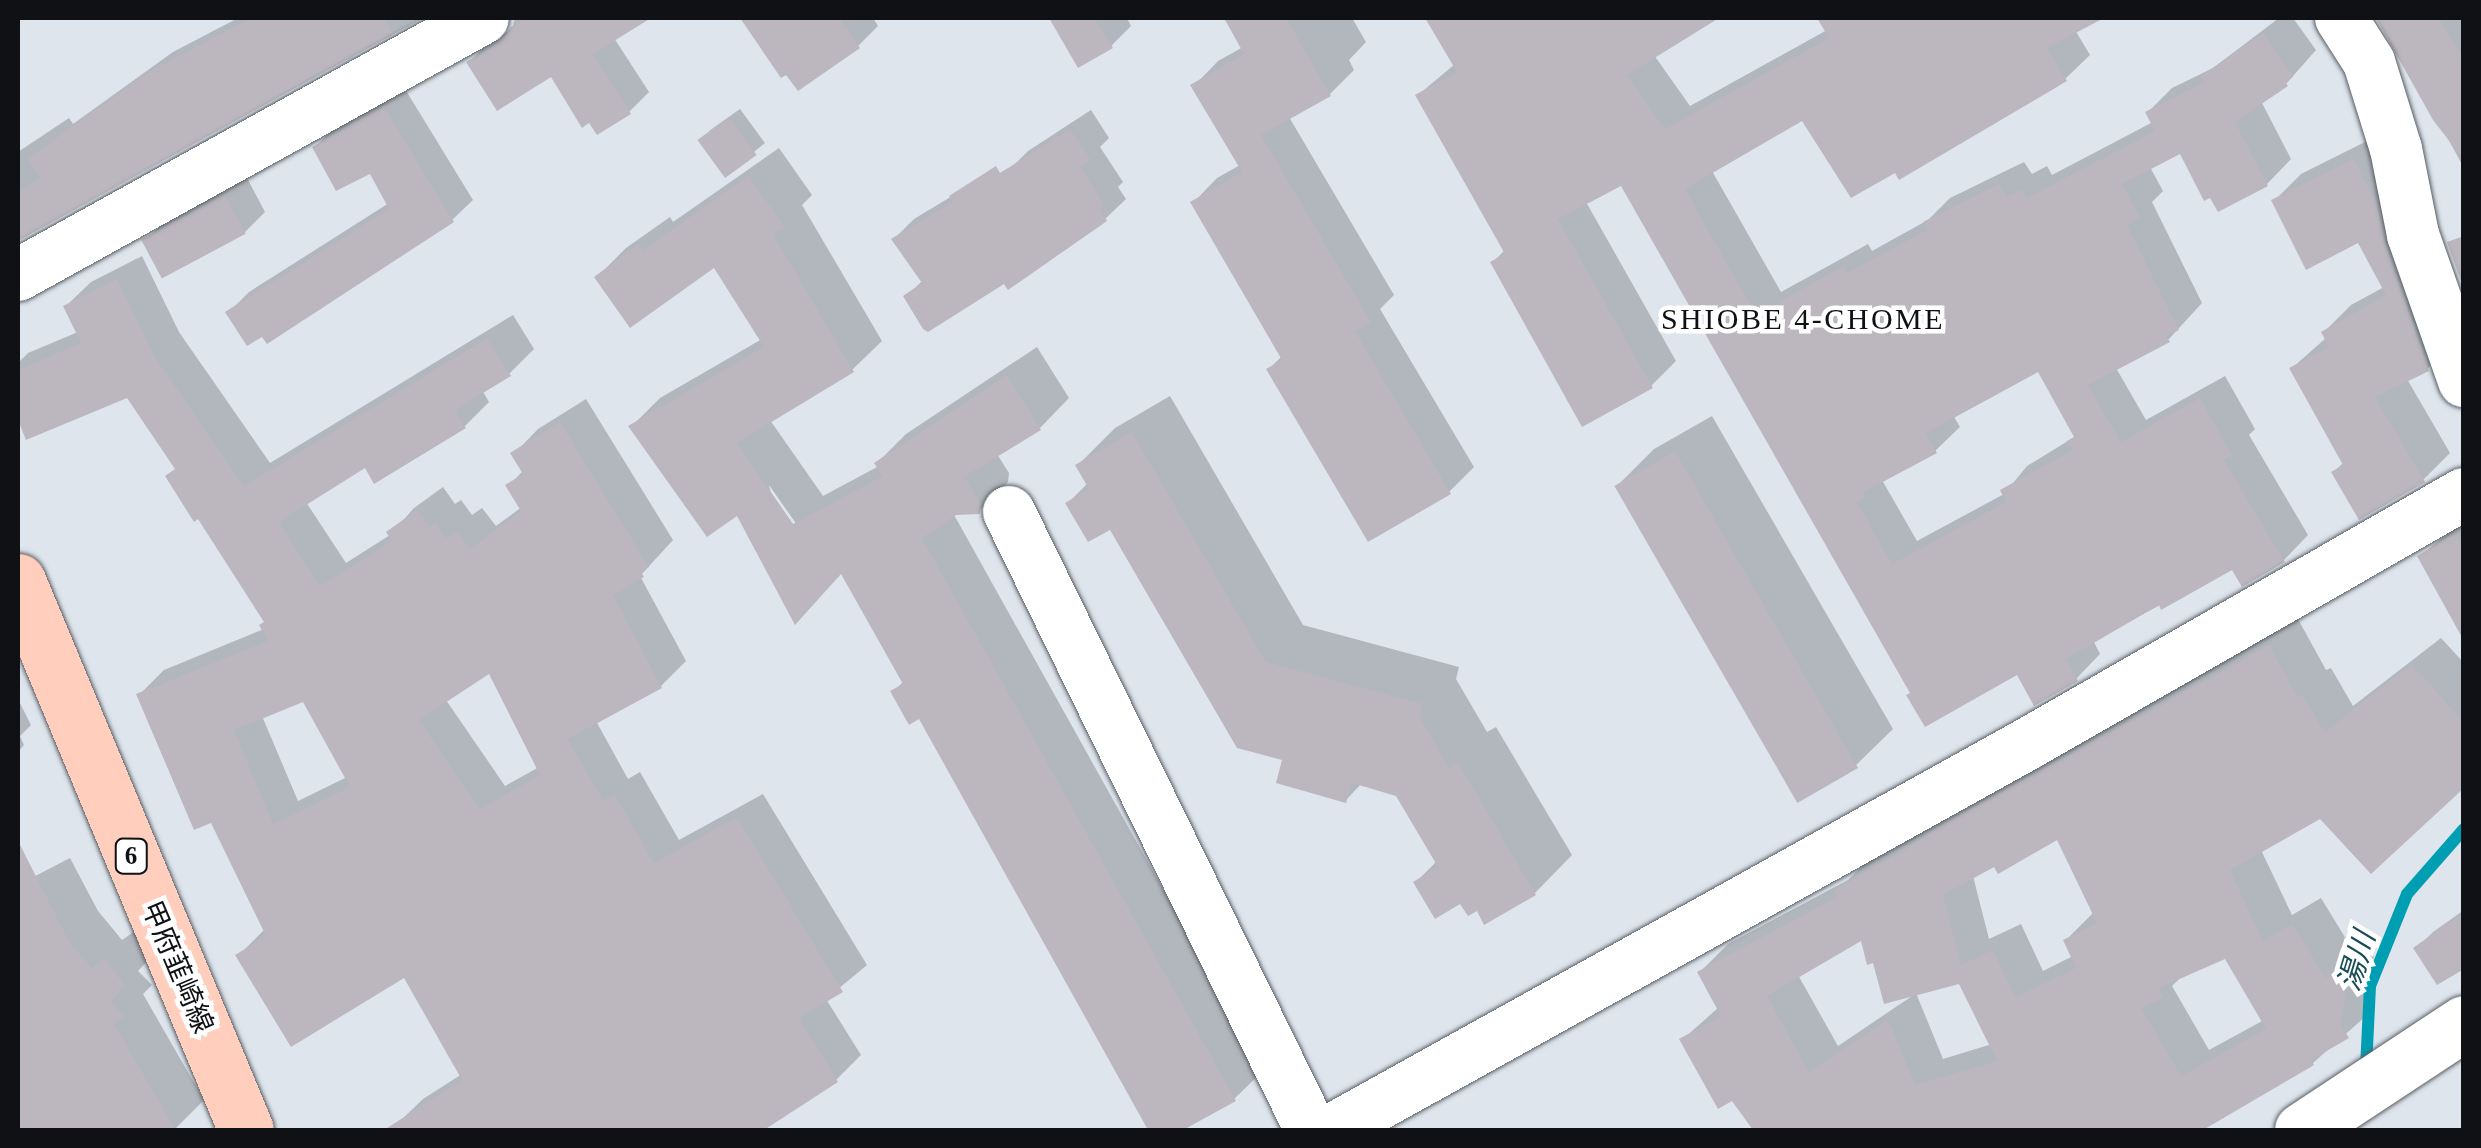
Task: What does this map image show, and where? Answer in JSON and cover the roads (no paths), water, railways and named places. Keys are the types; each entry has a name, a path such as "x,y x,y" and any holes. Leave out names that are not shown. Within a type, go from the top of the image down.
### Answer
{"main road":[{"name":"甲府韮崎線","path":"18,581 233,1126"}],"street":[{"path":"18,275 484,18"},
{"path":"2341,18 2369,62 2396,149 2413,234 2464,380"},
{"path":"1332,1130 2024,746 2464,494"},
{"path":"1009,512 1312,1130"},
{"path":"2320,1119 2464,1023"}],"waterway":[{"name":"湯川","path":"2366,1068 2370,986 2407,894 2464,829"}],"district":[{"name":"SHIOBE 4-CHOME","path":"1803,319"}]}
